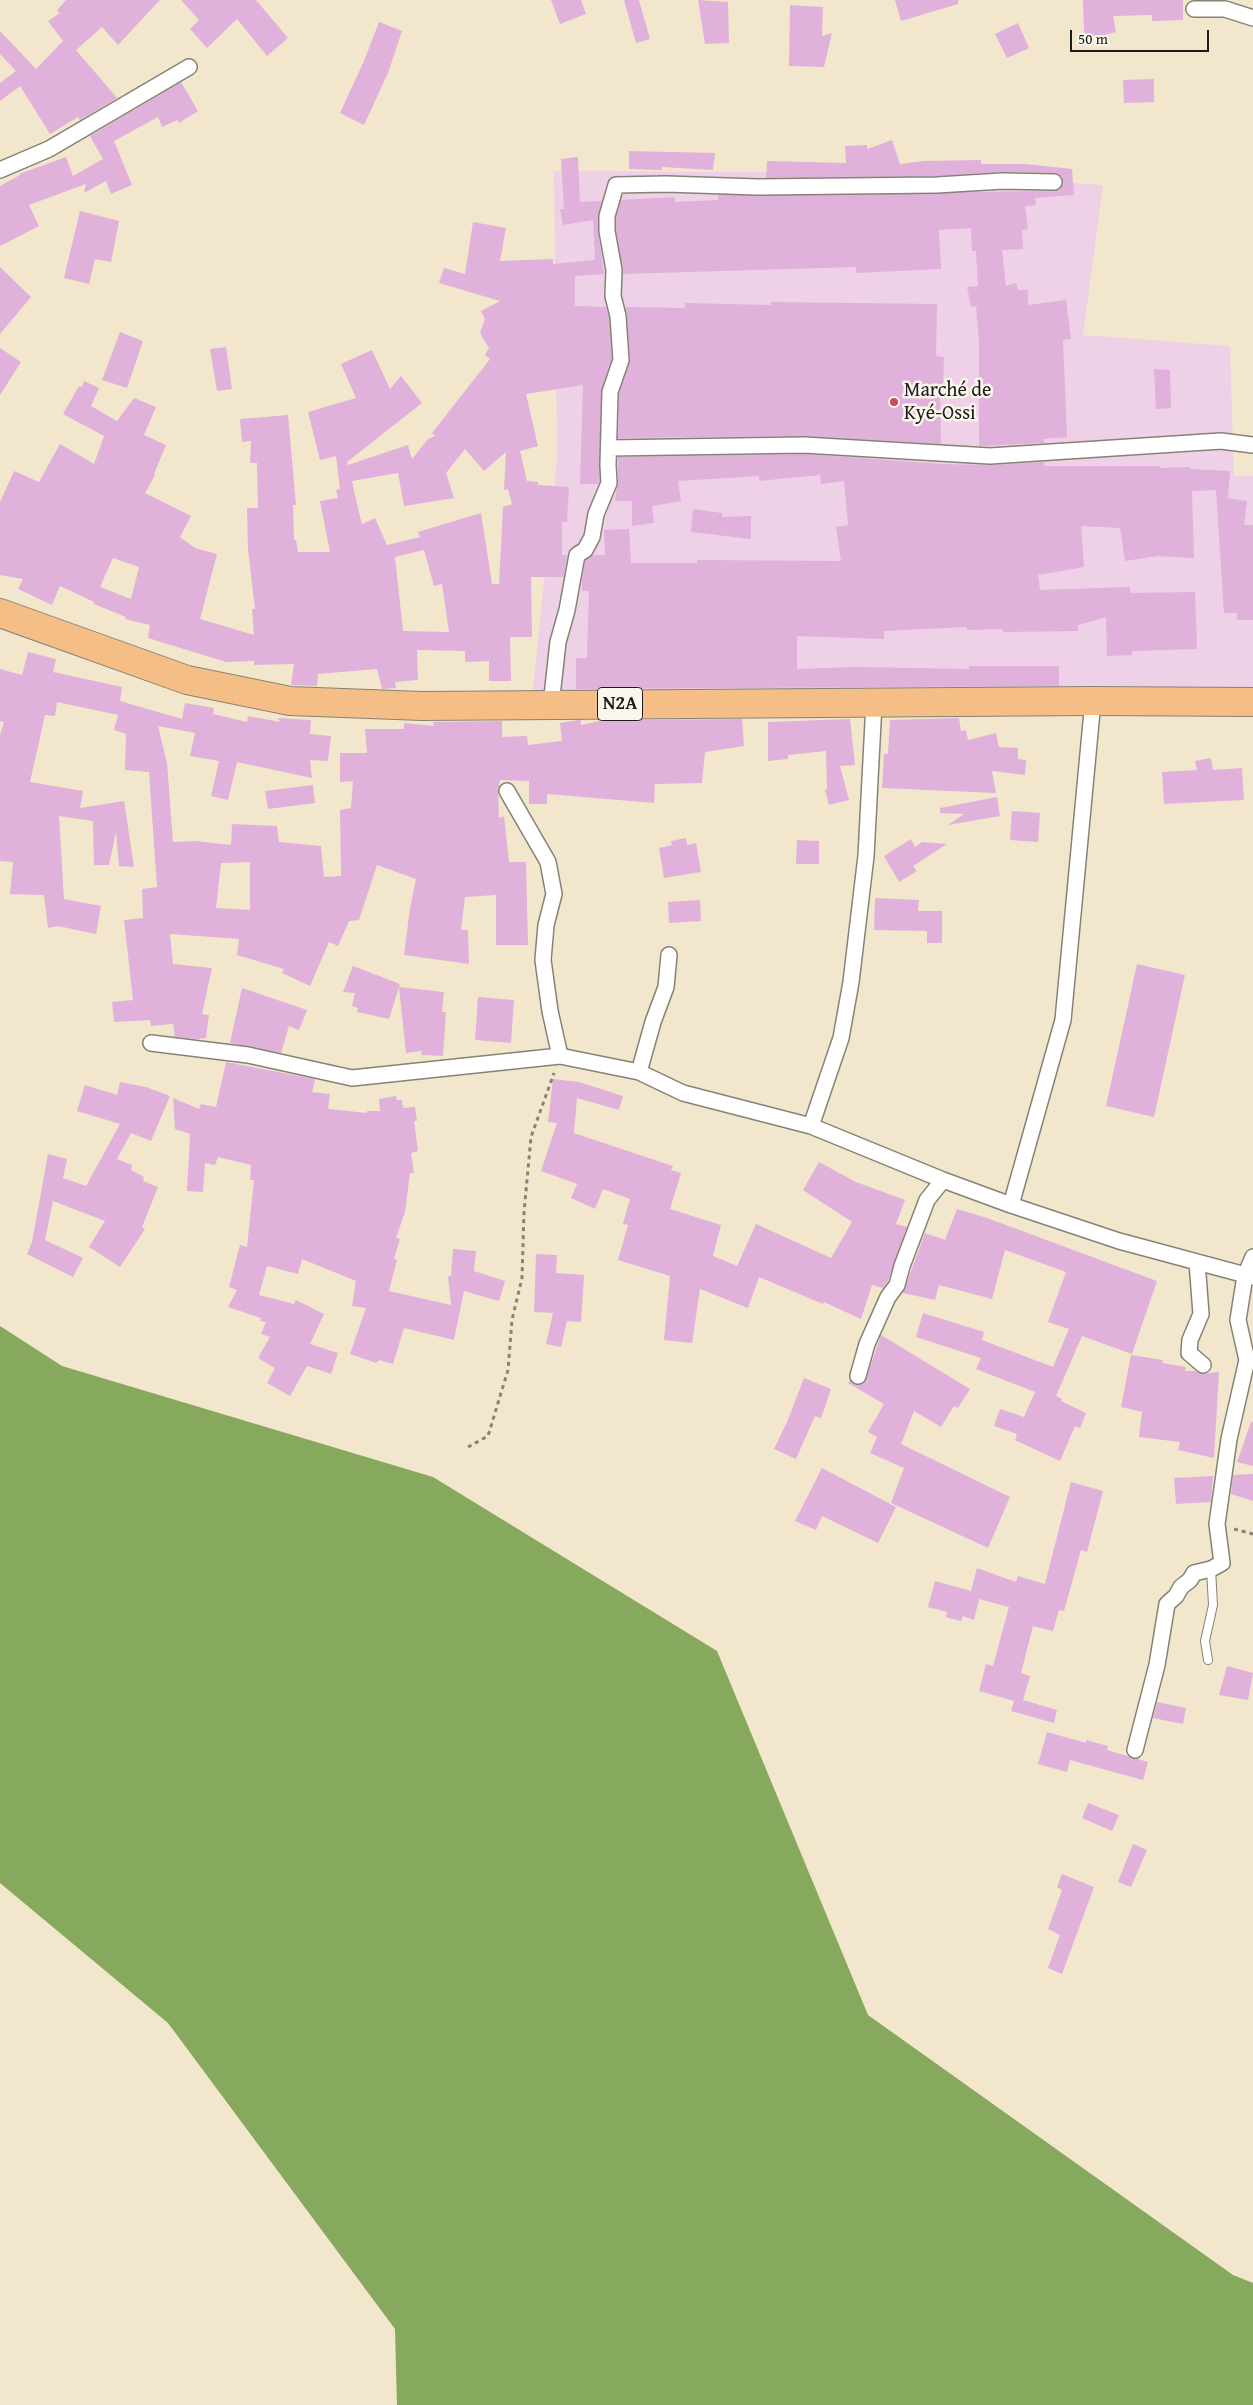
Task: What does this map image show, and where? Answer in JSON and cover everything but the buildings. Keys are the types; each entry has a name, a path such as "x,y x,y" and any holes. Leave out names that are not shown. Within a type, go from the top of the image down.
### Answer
{"highway":[{"name":"N2A","path":"0,613 187,680 290,701 422,706 1093,701 1253,702"}],"street":[{"path":"1194,9 1225,9 1253,18"},
{"path":"0,170 49,149 189,67"},
{"path":"551,704 558,642 567,610 577,555 585,550 592,537 596,514 609,483 610,392 621,360 618,316 613,296 614,270 607,231 607,216 616,185 666,184 758,187 937,185 1002,181 1054,182"},
{"path":"609,448 804,445 990,456 1221,441 1253,445"},
{"path":"1011,1205 1063,1020 1093,701"},
{"path":"811,1126 841,1038 851,982 866,856 874,703"},
{"path":"507,791 548,862 554,894 546,925 543,960 550,1011 560,1056"},
{"path":"639,1072 653,1022 666,987 669,955"},
{"path":"151,1043 248,1055 352,1078 560,1056 639,1072 683,1094 811,1126 943,1180 1011,1205 1119,1241 1249,1277"},
{"path":"858,1376 867,1344 888,1297 897,1285 902,1266 927,1200 943,1180"},
{"path":"1134,1750 1157,1664 1167,1604 1176,1596 1181,1587 1190,1580 1194,1573 1211,1569 1222,1563 1217,1524 1229,1439 1247,1360 1238,1320 1253,1257"},
{"path":"1197,1262 1201,1314 1190,1340 1189,1353 1203,1364"}],"lane":[{"path":"1208,1660 1205,1641 1213,1605 1211,1569"}],"path":[{"path":"468,1447 488,1436 508,1370 512,1320 522,1278 524,1212 531,1137 560,1056"}],"shaded area":[{"name":"Marché de Kyé-Ossi","path":"554,171 920,173 1103,185 1083,335 1230,346 1234,476 1253,476 1253,711 530,717 557,457"}],"green space":[{"path":"0,1326 62,1366 433,1477 717,1651 868,2015 1233,2275 1253,2283 1253,2405 397,2405 395,2329 168,2023 0,1883"}],"place":[{"name":"Marché de Kyé-Ossi","path":"894,402"}]}
